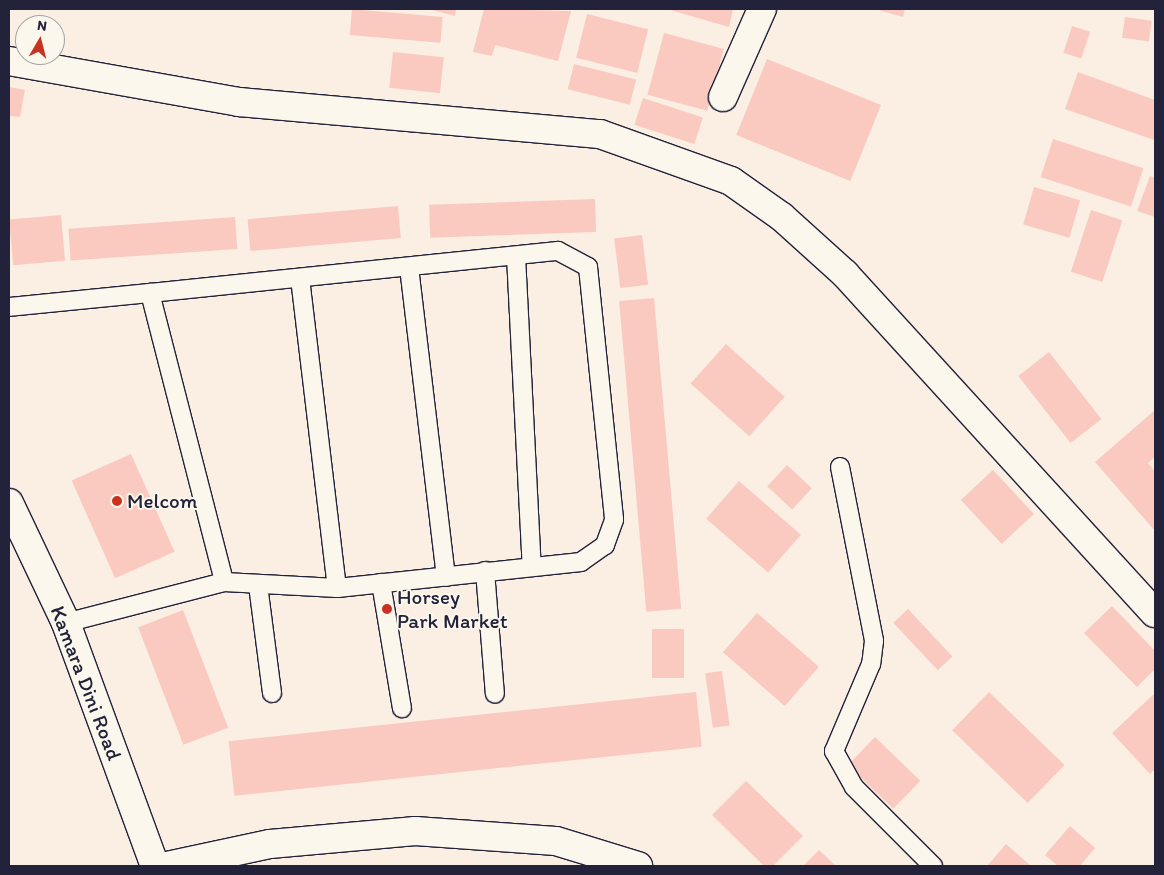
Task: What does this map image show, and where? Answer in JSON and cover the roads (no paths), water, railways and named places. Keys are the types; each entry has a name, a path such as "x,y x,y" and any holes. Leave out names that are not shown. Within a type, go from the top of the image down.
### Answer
{"street":[{"path":"723,97 762,9"},
{"path":"9,61 239,102 600,134 731,180 782,217 845,274 1155,613"},
{"name":"Kamara Dini Road","path":"9,503 66,623 155,866"},
{"path":"167,866 270,844 415,831 556,841 638,866"}],"lane":[{"path":"9,307 558,251 588,267 614,520 605,545 581,562 337,588 224,582 66,623"},
{"path":"516,256 532,567"},
{"path":"409,267 446,576"},
{"path":"300,278 337,588"},
{"path":"150,293 224,582"},
{"path":"840,467 874,641 871,664 834,751 854,787 933,866"},
{"path":"485,571 495,694"},
{"path":"381,583 402,708"},
{"path":"258,585 272,693"}],"place":[{"name":"Melcom","path":"117,501"},
{"name":"Horsey Park Market","path":"387,609"}]}
